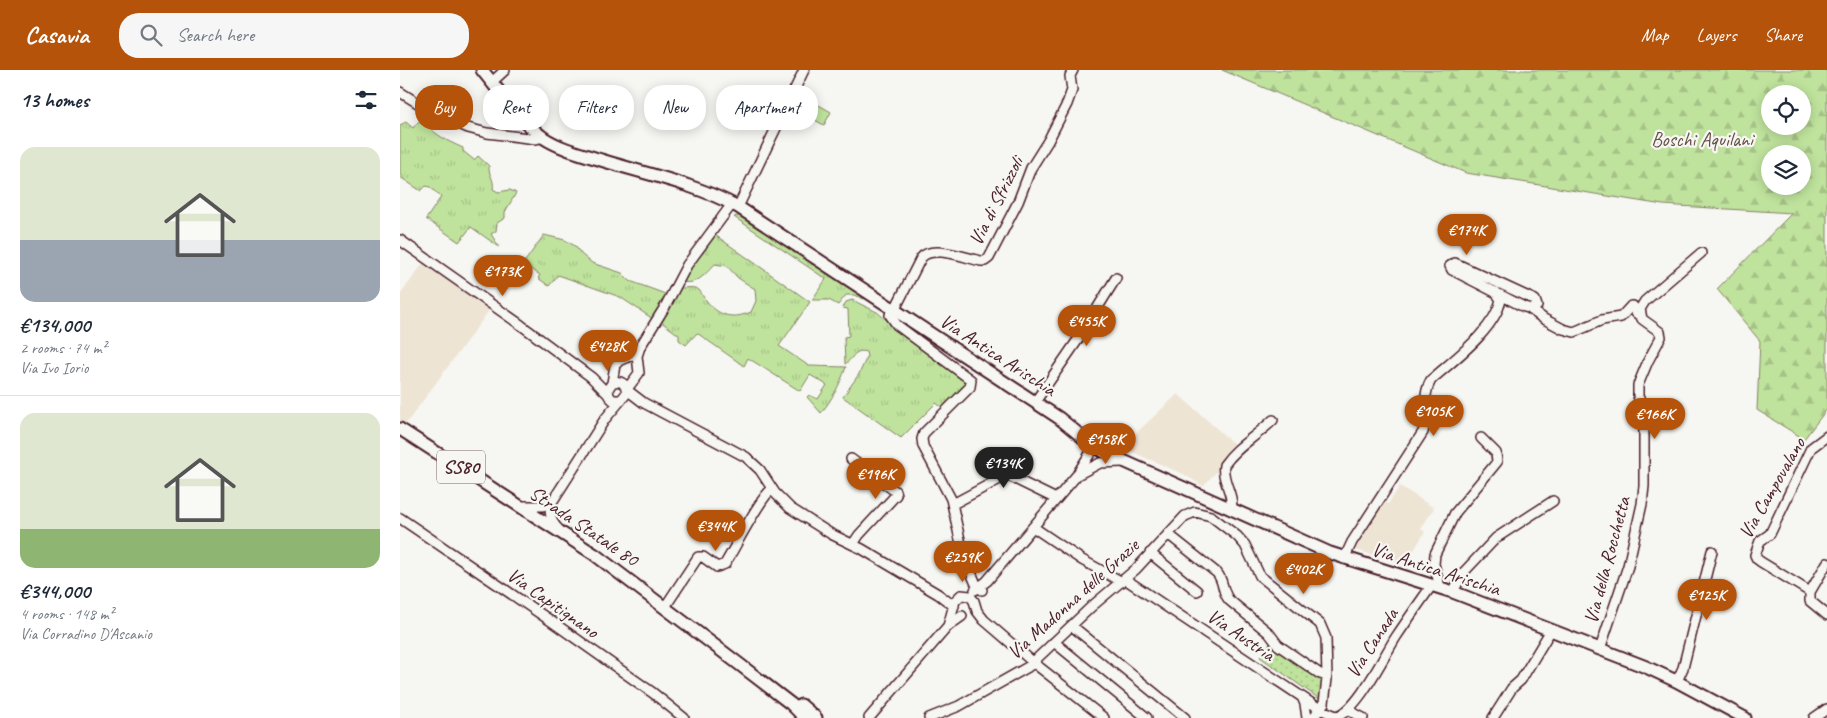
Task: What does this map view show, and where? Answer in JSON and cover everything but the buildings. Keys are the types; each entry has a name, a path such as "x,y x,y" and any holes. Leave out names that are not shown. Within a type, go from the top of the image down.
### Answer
{"main road":[{"name":"Via Antica Arischia","path":"482,70 527,123 543,137 572,151 690,187 735,206 1035,402 1098,448 1215,503 1344,558 1453,592 1677,681 1745,718"},
{"name":"Strada Statale 80","path":"400,429 606,562 791,704 804,718"},
{"name":"Strada Statale 80","path":"739,664 766,678 816,718"}],"street":[{"path":"492,82 505,70"},
{"path":"559,530 550,514 550,507 554,498 605,419 626,396 627,390 638,375 637,356 640,347 657,321 690,259 735,206 804,70"},
{"name":"Via di Sfrizzoli","path":"893,308 920,258 927,252 937,251 981,261 989,258 1018,202 1031,168 1048,141 1067,104 1072,90 1070,76 1073,70"},
{"path":"400,92 432,112 473,130 536,140 543,137"},
{"path":"400,240 491,303 591,377 600,382 611,384 620,382 632,396 739,453 758,468 779,498 790,508 838,538 853,544 938,594 954,607 957,613 984,620"},
{"path":"1640,316 1640,309 1644,301 1701,253"},
{"path":"1534,308 1535,300 1455,263 1451,264 1450,268 1452,270 1518,303 1534,308 1544,319 1574,332 1602,320 1621,317 1631,306 1640,316"},
{"path":"1035,402 1077,341 1116,278"},
{"path":"1344,558 1352,542 1423,432 1426,420 1426,391 1431,380 1479,336 1497,311 1501,300 1496,292"},
{"path":"1497,311 1506,304 1518,303"},
{"path":"869,718 948,626 973,611 980,588 966,561 953,504 923,446 922,436 970,387 971,380 897,325 890,315 893,308"},
{"name":"Via della Rocchetta","path":"1600,649 1628,566 1642,504 1644,486 1644,411 1638,396 1638,385 1661,337 1660,332 1640,316"},
{"path":"605,419 609,409 608,389 615,366 619,361 627,358 640,347"},
{"path":"627,358 639,366"},
{"path":"591,377 614,400 633,400 644,403"},
{"path":"1231,510 1232,504 1224,478 1224,465 1239,447 1273,420"},
{"path":"1082,436 1086,447 1086,466"},
{"name":"Via Campovalano","path":"1827,436 1811,448 1770,534 1760,542 1755,555 1761,562 1810,592 1810,601 1827,615"},
{"path":"1435,586 1439,580 1434,564 1435,554 1455,513 1497,462 1496,454 1482,438"},
{"path":"948,626 955,600 980,588 987,581 1077,475 1097,457 1098,448"},
{"path":"851,459 893,489 896,495 853,544"},
{"path":"1086,466 1107,462 1126,462"},
{"path":"953,504 1000,477 1007,475 1056,499"},
{"path":"665,607 698,557 703,557 717,566 725,564 767,493 772,489"},
{"path":"521,506 535,507 546,505 554,498"},
{"path":"1453,592 1463,574 1496,538 1553,501"},
{"path":"1215,503 1204,513 1242,542 1260,576 1320,624 1326,638 1326,676 1324,700 1313,718"},
{"path":"1213,518 1215,503"},
{"name":"Via Madonna delle Grazie","path":"929,718 969,702 1034,663 1100,599 1124,580 1177,523 1189,514 1195,512 1204,513"},
{"name":"Via Capitignano","path":"400,518 551,621 684,718"},
{"name":"Via Austria","path":"1033,527 1082,560 1124,580 1320,709 1330,715 1338,716"},
{"path":"1168,534 1217,573 1229,600 1270,634 1278,645 1320,674 1326,676"},
{"path":"1677,681 1683,668 1712,551"},
{"path":"1150,553 1198,591"},
{"path":"1810,592 1827,563"},
{"name":"Via Canada","path":"1338,716 1348,710 1380,667 1394,640 1435,586"},
{"path":"938,594 970,597 984,620 1034,663 1104,718"},
{"path":"1072,626 1185,718"},
{"path":"1493,718 1512,688 1521,680 1551,630"},
{"path":"1054,642 1147,718"},
{"path":"1302,697 1305,704 1306,718"},
{"path":"1814,718 1827,709"},
{"path":"1348,710 1363,718"}],"shaded area":[{"path":"424,262 491,308 405,425 400,422 400,295"},
{"path":"1178,394 1236,446 1220,468 1203,486 1183,474 1121,447"},
{"path":"1400,486 1434,508 1421,529 1425,532 1414,550 1400,565 1397,562 1353,549 1384,502 1388,504"}],"green space":[{"name":"Boschi Aquilani","path":"1222,70 1827,70 1827,409 1804,439 1757,410 1760,341 1717,289 1792,213 1663,205 1466,173"},
{"path":"818,105 831,112 824,125 818,122"},
{"path":"406,122 413,128 415,126 415,130 433,130 450,142 463,148 463,151 474,160 478,156 489,166 493,189 498,192 510,190 516,193 505,212 505,218 497,223 496,231 491,234 499,247 471,227 459,242 426,219 441,197 430,187 426,186 421,191 400,177 400,125"},
{"path":"742,215 865,296 864,299 854,295 846,295 838,305 829,300 812,300 826,279 734,217"},
{"path":"544,235 565,240 575,246 592,263 622,273 630,281 668,295 653,319 620,297 558,275 549,286 538,278 540,275 523,264"},
{"path":"715,235 810,302 779,346 809,366 846,367 836,391 821,413 807,397 809,395 818,399 827,385 810,375 800,391 748,358 744,366 697,333 686,345 679,340 679,335 660,321 680,288 697,289 715,310 726,315 738,316 751,312 756,301 755,289 738,278 727,266 715,264 697,280 682,282"},
{"path":"852,300 877,312 968,381 943,408 936,403 901,438 843,397 859,374 867,357 866,352 859,351 845,364 844,337 849,336 848,309 843,308 846,302"},
{"path":"1270,643 1318,678 1319,676 1325,680 1325,697 1318,698 1260,657"}]}
